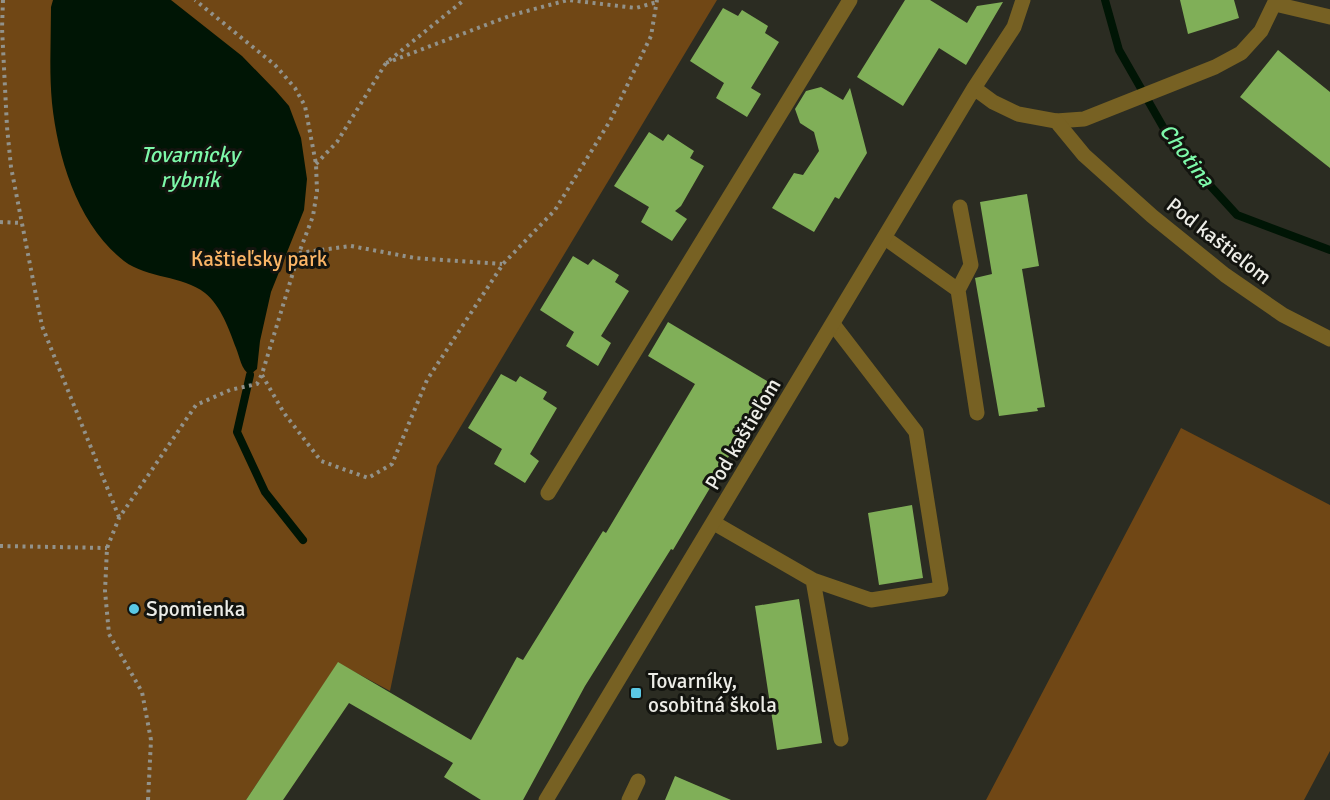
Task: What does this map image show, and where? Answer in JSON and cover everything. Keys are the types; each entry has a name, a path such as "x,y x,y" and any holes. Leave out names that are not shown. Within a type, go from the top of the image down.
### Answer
{"street":[{"path":"548,492 850,0"},
{"name":"Pod kaštieľom","path":"546,800 974,88 1014,27 1023,0"},
{"path":"974,88 993,102 1018,114 1056,121 1084,119 1215,67 1241,52 1262,31 1275,2 1330,17"},
{"name":"Pod kaštieľom","path":"1056,121 1084,155 1143,208 1225,275 1283,315 1330,339"},
{"path":"960,207 971,265 958,290 977,413"},
{"path":"885,238 958,290"},
{"path":"714,523 813,580 871,600 941,589 916,432 833,324"},
{"path":"813,580 841,739"},
{"path":"630,800 638,781"}],"path":[{"path":"3,0 2,28 11,167 42,326 119,518"},
{"path":"148,800 151,740 142,692 109,634 105,591 107,548 119,518 196,405 230,390 257,384 313,216 317,191 316,164 305,106 296,88 275,65 195,0"},
{"path":"316,164 337,142 386,63 464,0"},
{"path":"262,374 284,413 321,460 368,478 392,464 427,380 503,264 555,210 610,121 651,36 657,1 636,8 568,0 512,15 386,63"},
{"path":"0,222 22,224"},
{"path":"299,253 351,246 415,258 503,264"},
{"path":"0,546 107,548"}],"green space":[{"name":"Kaštieľsky park","path":"0,0 717,0 437,466 390,691 338,663 246,800 0,800"},
{"path":"1181,428 1330,505 1330,751 1304,800 986,800"}],"water":[{"name":"Tovarnícky rybník","path":"53,0 171,0 242,56 289,106 301,138 307,179 304,210 271,292 260,341 257,369 250,375 243,366 224,318 211,298 196,287 144,271 124,261 94,229 83,210 65,168 52,103 50,67"}],"building":[{"path":"905,0 930,0 967,23 977,6 1003,2 966,65 939,48 903,106 857,77"},
{"path":"1180,0 1234,0 1239,18 1188,34"},
{"path":"723,8 738,16 742,10 768,26 765,33 779,42 751,88 761,94 747,117 716,98 724,83 690,61"},
{"path":"1278,50 1330,92 1330,168 1240,97"},
{"path":"821,87 843,100 850,88 867,153 839,199 835,197 814,232 772,208 794,173 803,175 819,151 814,132 800,123 795,109 806,91"},
{"path":"649,132 663,141 668,134 694,151 690,158 704,166 681,206 675,211 687,219 672,241 641,222 649,207 614,186"},
{"path":"1027,194 1039,266 1022,269 1045,407 1037,408 1038,411 999,416 975,278 992,274 980,202"},
{"path":"573,256 588,265 593,259 619,275 615,282 629,291 601,336 611,343 598,366 566,346 574,332 540,310"},
{"path":"668,322 772,384 673,550 671,549 585,686 523,800 481,800 444,777 453,763 349,703 283,800 246,800 338,662 471,740 517,657 523,660 603,531 606,533 695,384 648,356"},
{"path":"501,374 516,382 520,376 547,392 543,399 557,408 530,454 539,461 525,483 494,464 502,449 468,428"},
{"path":"912,505 923,578 879,585 868,513"},
{"path":"799,599 822,743 777,750 755,606"},
{"path":"675,776 731,800 665,800"}],"waterway":[{"name":"Chotina","path":"1105,0 1119,50 1174,146 1237,215 1330,250"},
{"path":"250,375 237,432 265,492 303,540"}],"place":[{"name":"Spomienka","path":"134,609"},
{"name":"Tovarníky, osobitná škola","path":"636,693"}]}
